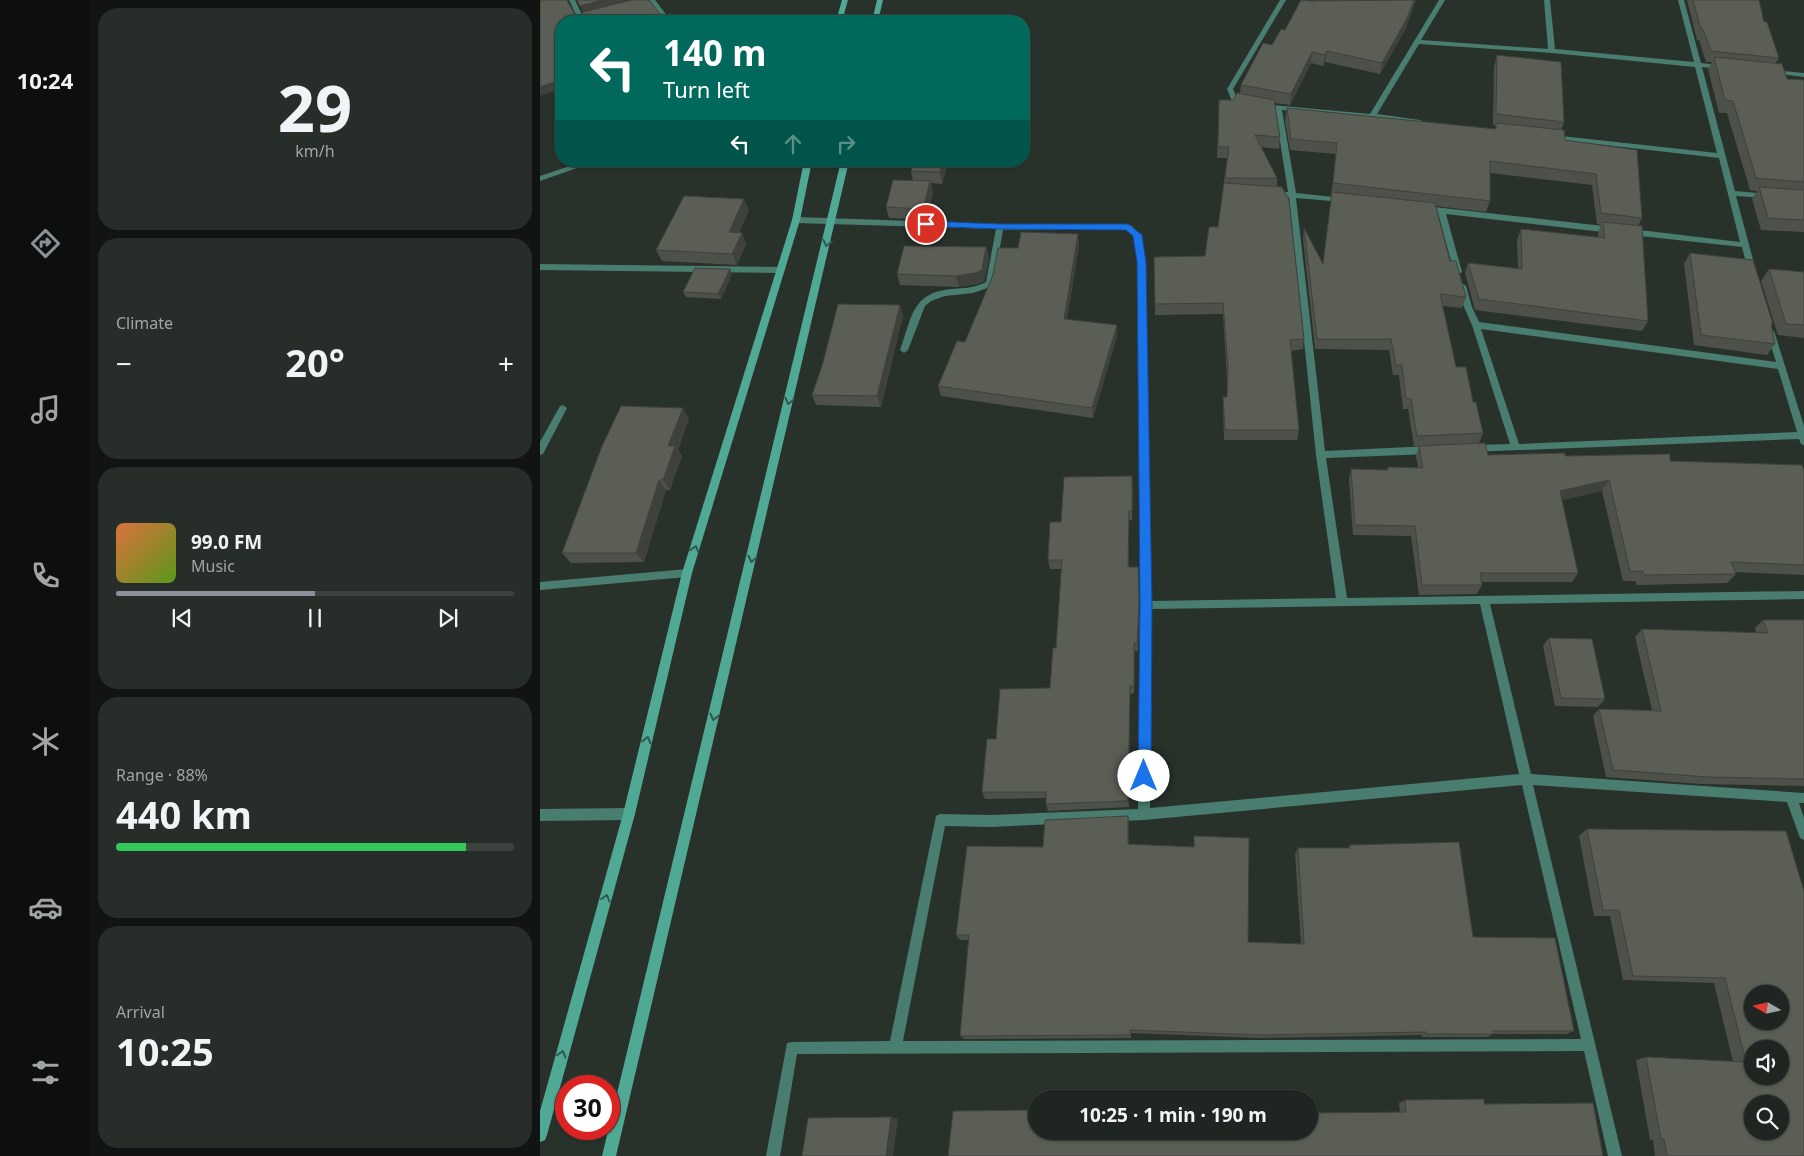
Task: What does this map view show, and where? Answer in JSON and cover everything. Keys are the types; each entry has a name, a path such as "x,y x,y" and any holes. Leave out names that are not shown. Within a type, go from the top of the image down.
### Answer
{"street":[{"path":"572,0 579,15"},
{"path":"640,2 650,0 663,15"},
{"path":"841,15 845,0"},
{"path":"877,15 880,0"},
{"path":"1252,103 1234,100 1230,89 1283,0"},
{"path":"1372,116 1442,0"},
{"path":"1547,0 1552,51"},
{"path":"1681,0 1755,282"},
{"path":"1418,42 1552,51 1730,68"},
{"path":"1767,71 1804,75"},
{"path":"1260,105 1430,123"},
{"path":"1278,108 1292,194 1321,455 1342,601"},
{"path":"1546,136 1721,156"},
{"path":"540,179 575,167"},
{"path":"540,1135 629,814 687,573 796,220 807,167"},
{"path":"609,1156 844,167"},
{"path":"1264,193 1348,200"},
{"path":"1731,193 1776,197"},
{"path":"1413,208 1744,245"},
{"path":"1441,211 1468,307 1476,325 1516,447"},
{"path":"796,220 1000,226 1128,227 1137,235 1142,262 1146,605 1144,814"},
{"path":"904,350 921,305 925,300 942,293 978,290 990,284 1000,226"},
{"path":"540,267 781,270"},
{"path":"1476,325 1781,366"},
{"path":"1468,449 1803,437 1770,329"},
{"path":"540,451 562,408"},
{"path":"1321,455 1438,450"},
{"path":"540,586 687,573"},
{"path":"1146,605 1804,595"},
{"path":"1484,600 1615,1156"},
{"path":"895,1048 940,820 1144,814 1526,780 1804,798"},
{"path":"1791,797 1804,834"},
{"path":"540,814 629,814"},
{"path":"773,1156 792,1048 1590,1045"}],"building":[{"path":"540,0 567,0 575,15 555,15 555,82 540,87"},
{"path":"577,0 603,0 580,6"},
{"path":"632,0 649,0 660,14 668,15 581,15 583,12"},
{"path":"1301,0 1414,0 1407,18 1382,63 1327,51 1325,55 1312,52 1291,94 1241,85 1263,43 1272,45 1281,29 1285,30"},
{"path":"1693,0 1759,0 1764,22 1767,22 1779,58 1711,51 1703,29 1701,29"},
{"path":"1497,55 1561,62 1564,122 1496,114"},
{"path":"1714,57 1782,64 1787,79 1804,80 1804,182 1756,178 1733,101 1725,100"},
{"path":"1237,93 1274,100 1280,137 1255,135 1277,178 1225,178 1229,147 1218,147 1219,100 1233,100"},
{"path":"1287,108 1496,129 1496,123 1564,130 1565,140 1637,150 1642,218 1601,213 1596,174 1490,161 1490,201 1333,183 1337,143 1291,139"},
{"path":"912,167 941,167 940,172 911,171"},
{"path":"893,180 930,181 923,209 886,207"},
{"path":"1224,183 1282,187 1289,200 1304,339 1290,340 1299,430 1225,430 1223,397 1227,397 1228,367 1223,303 1155,304 1154,257 1205,256 1209,227 1218,227"},
{"path":"1759,187 1804,190 1804,220 1768,218"},
{"path":"1332,192 1435,203 1450,261 1456,261 1466,297 1440,294 1456,367 1466,367 1473,402 1476,402 1483,433 1417,436 1411,399 1406,399 1402,365 1396,365 1391,339 1317,339 1304,228 1323,264"},
{"path":"684,196 744,199 729,232 742,233 732,254 656,250"},
{"path":"1603,222 1642,226 1648,321 1479,299 1468,263 1522,269 1521,229 1605,238"},
{"path":"1021,232 1078,234 1064,319 1117,325 1092,408 938,386 957,341 965,342 993,275 998,248 1018,248"},
{"path":"904,246 986,247 982,270 956,276 897,274"},
{"path":"1690,253 1753,260 1773,324 1771,323 1775,344 1701,335"},
{"path":"695,268 730,269 718,294 683,292"},
{"path":"1769,269 1804,272 1804,325 1786,324"},
{"path":"838,304 900,305 877,396 812,395 822,366"},
{"path":"621,406 683,408 668,446 675,446 663,480 659,480 636,553 562,553 602,446"},
{"path":"1485,443 1488,455 1565,453 1565,456 1670,454 1670,461 1802,465 1804,470 1804,565 1731,562 1736,574 1644,575 1643,571 1630,571 1609,480 1560,491 1578,573 1480,573 1482,585 1422,585 1415,526 1355,525 1351,469 1388,470 1388,467 1423,468 1419,446"},
{"path":"1132,476 1132,511 1129,511 1128,567 1138,567 1139,602 1137,643 1134,643 1134,686 1130,686 1128,801 1046,804 1046,792 982,792 987,739 996,739 1000,689 1050,688 1053,648 1056,648 1062,560 1048,560 1050,522 1061,522 1064,477"},
{"path":"1763,620 1804,620 1804,779 1709,777 1613,770 1599,709 1661,711 1642,629 1768,633"},
{"path":"1549,638 1592,639 1605,699 1561,698"},
{"path":"1128,816 1128,844 1194,847 1194,836 1249,838 1248,942 1304,944 1298,848 1350,848 1350,845 1459,842 1473,937 1555,938 1574,1031 1493,1031 1493,1034 1426,1034 1426,1032 1261,1035 1130,1030 1130,1035 960,1036 969,935 956,935 967,846 1043,847 1045,820"},
{"path":"1587,829 1786,831 1804,891 1804,1156 1667,1156 1664,1139 1661,1139 1646,1057 1744,1062 1744,1085 1789,1085 1789,1040 1744,1040 1744,1054 1725,978 1633,976 1619,910 1603,910"},
{"path":"1484,1099 1484,1104 1593,1103 1603,1156 948,1156 953,1111 1028,1110 1028,1140 1318,1140 1318,1113 1406,1112 1405,1100"},
{"path":"891,1117 886,1156 802,1156 808,1118"}],"route":[{"path":"926,224 1128,227 1137,235 1142,262 1146,605 1144,776"}]}
